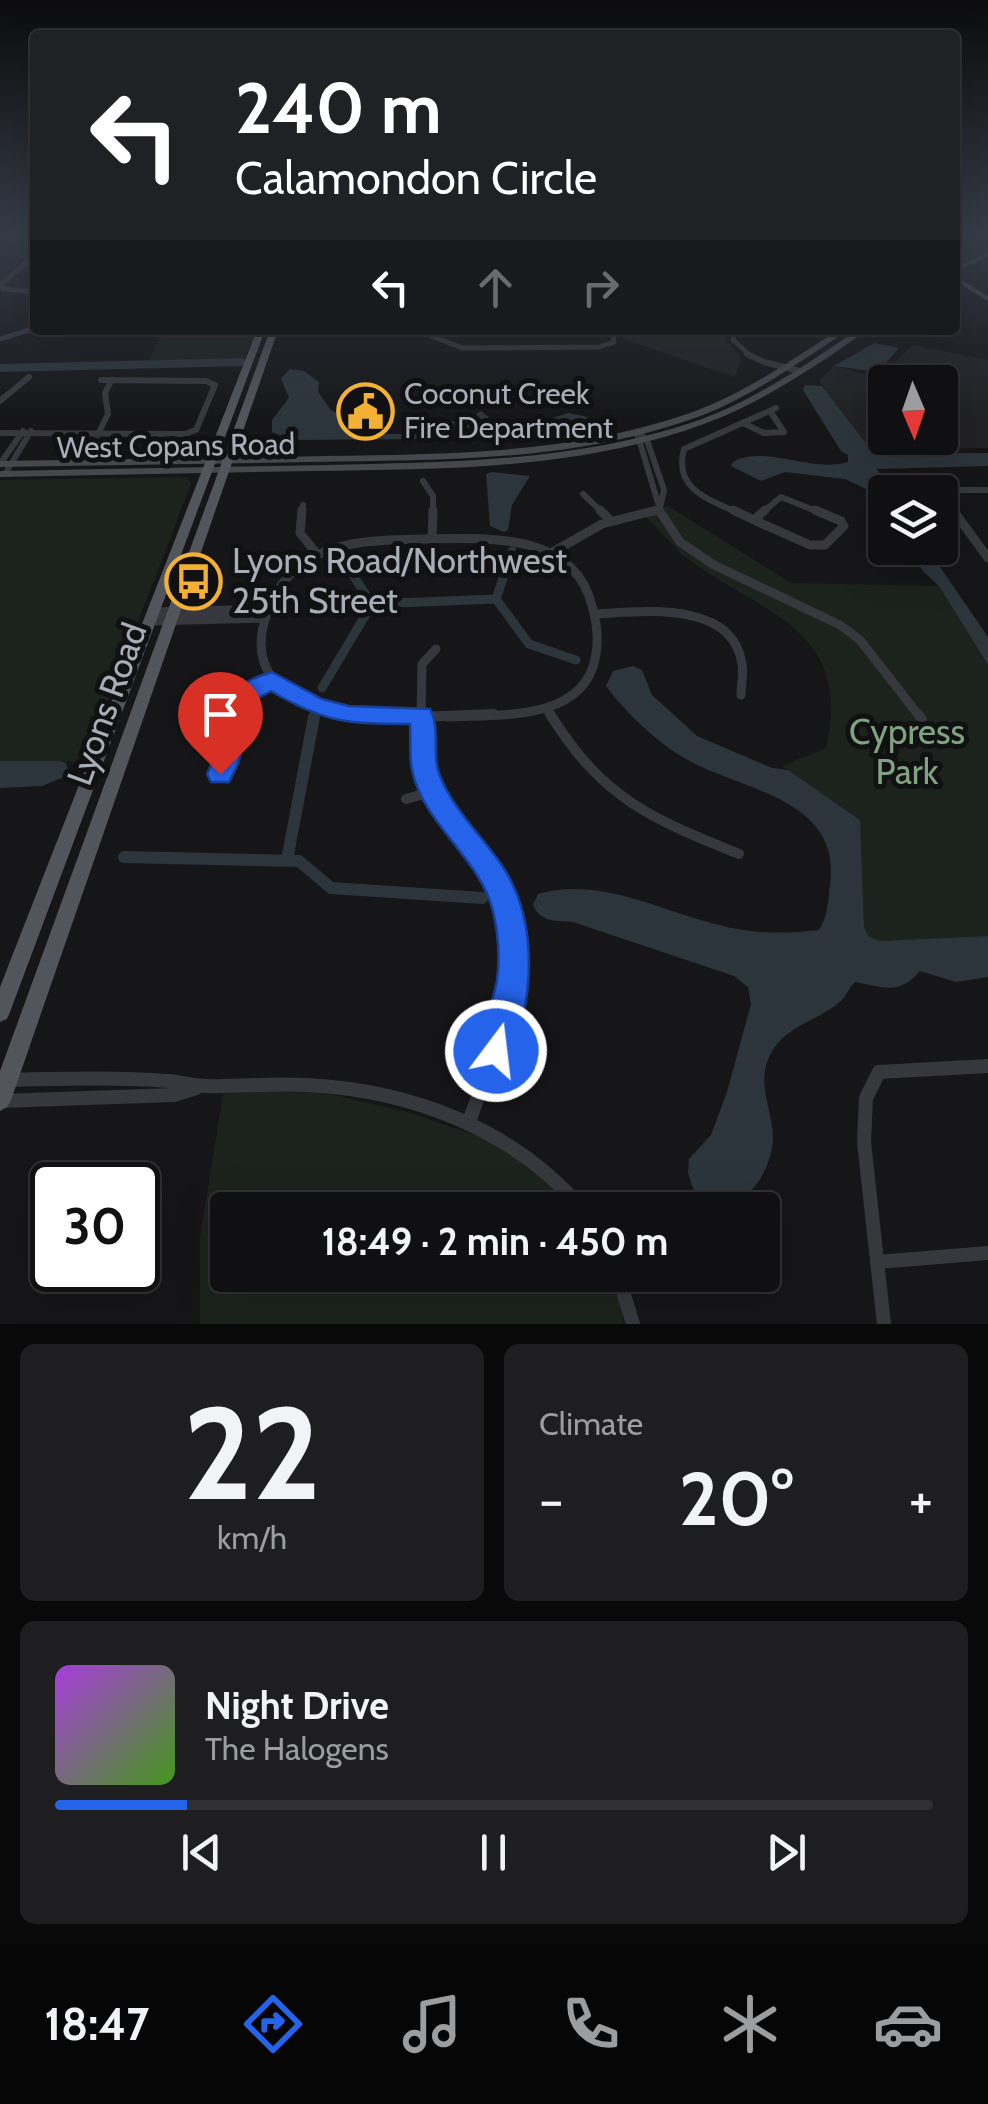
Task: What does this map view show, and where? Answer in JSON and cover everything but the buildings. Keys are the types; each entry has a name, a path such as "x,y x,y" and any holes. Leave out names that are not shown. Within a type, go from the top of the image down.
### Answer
{"main road":[{"name":"Lyons Road","path":"2,1090 209,466 259,335"},
{"name":"Lyons Road","path":"0,1012 226,466 272,335"},
{"name":"West Copans Road","path":"640,438 719,404 835,335"},
{"name":"West Copans Road","path":"2,467 498,464 558,458 732,410 854,335"}],"street":[{"path":"0,339 30,330"},
{"path":"426,335 448,346 473,349 599,347 614,342 613,335"},
{"path":"734,335 733,340 747,354 774,367 800,371"},
{"path":"0,402 17,391 29,376"},
{"path":"0,434 27,431 97,436 191,432 215,385 206,381 101,380"},
{"path":"97,436 108,414 105,397 110,383"},
{"path":"0,388 17,391"},
{"path":"688,485 680,463 684,449 742,423 773,410 784,432 764,433 742,423"},
{"path":"2,467 27,431"},
{"path":"640,438 663,486 659,510"},
{"path":"640,438 659,510 680,542 693,554 805,606 860,640 922,719"},
{"path":"423,481 433,496 432,542"},
{"path":"652,486 688,485 754,520 817,546 825,545 844,526 841,520 781,497 754,520"},
{"path":"988,490 944,493 988,558"},
{"path":"583,494 610,519"},
{"path":"303,505 300,533 316,554"},
{"path":"552,553 610,519 659,510"},
{"path":"975,541 988,540"},
{"path":"371,542 510,542 552,553 572,566 585,582 599,644 596,670 568,698 546,709 349,715 315,706 272,680 262,654 267,613 280,582 316,554 371,542"},
{"path":"594,614 690,612 710,620 734,642 744,674 741,695"},
{"path":"162,617 267,613"},
{"path":"436,648 422,664 421,757 434,791 494,877 507,907 513,940 508,1013 468,1124"},
{"path":"220,774 229,755 232,708 244,695 272,680"},
{"path":"546,709 576,760 604,788 651,818 739,854"},
{"path":"406,799 434,791"},
{"path":"884,1324 864,1142 866,1098 879,1072 988,1066"},
{"path":"2,1090 159,1081 201,1086 313,1085 380,1095 501,1136 534,1157 570,1192"},
{"path":"2,1090 174,1095 201,1086"},
{"path":"877,1262 988,1253"},
{"path":"623,1292 632,1324"}],"shaded area":[{"path":"622,335 723,335 741,358 735,377 623,339"},
{"path":"874,343 899,348 884,365 868,365 868,371 834,366"},
{"path":"913,345 988,360 988,448 958,449 958,365 892,365"},
{"path":"834,366 868,375 868,449 819,381"},
{"path":"290,369 304,371 319,382 318,392 331,410 377,434 419,434 443,422 466,420 481,411 489,417 475,426 426,439 291,440 272,432 272,420 289,398 281,378"},
{"path":"805,385 822,386 868,446 868,455 988,453 988,466 877,469 881,475 868,475 868,490 845,479 785,472 761,481 731,466 734,461 761,456 819,464 848,462 848,455 841,451 803,390"},
{"path":"568,413 588,417 591,426 540,437 496,438 510,425 535,424"},
{"path":"486,474 530,476 512,505 508,530 504,532 490,526"},
{"path":"919,565 939,565 988,637 988,665 939,586"},
{"path":"633,666 642,670 652,695 697,736 772,768 788,770 860,820 864,927 868,936 879,941 988,936 988,977 956,982 920,971 898,987 855,982 833,1007 785,1036 770,1055 764,1076 773,1137 770,1157 749,1192 699,1192 693,1189 688,1173 689,1159 711,1135 727,1092 751,1004 748,987 734,976 573,922 549,919 533,905 538,894 584,889 630,897 744,930 819,930 828,903 830,856 820,833 784,801 709,770 664,745 606,686 613,671"},
{"path":"0,761 59,761 66,763 68,769 64,777 42,786 0,788"}],"green space":[{"path":"162,335 255,335 244,359 149,360"},
{"path":"187,477 191,484 84,762 0,761 0,480"},
{"name":"Cypress Park","path":"668,506 791,583 939,586 988,665 988,936 860,942 860,820 782,766 826,748 831,706 826,674 812,647 792,626 683,555 645,516"},
{"path":"326,1093 411,1113 529,1154 558,1192 210,1192 210,1292 619,1292 624,1324 200,1324 200,1238 223,1094"}],"waterway":[{"path":"0,368 242,362"},
{"path":"496,599 512,551"},
{"path":"341,557 372,604"},
{"path":"372,604 496,599"},
{"path":"496,599 529,644 576,660"},
{"path":"322,688 372,604"},
{"path":"287,860 314,717"},
{"path":"124,857 299,861 331,888 482,898"}],"place":[{"name":"Coconut Creek Fire Department","path":"365,411"},
{"name":"Lyons Road/Northwest 25th Street","path":"193,581"}],"route":[{"path":"220,774 229,755 232,708 244,695 272,680 315,706 349,715 422,715 421,757 425,772 439,800 494,877 507,907 513,940 513,979 496,1051"}]}
